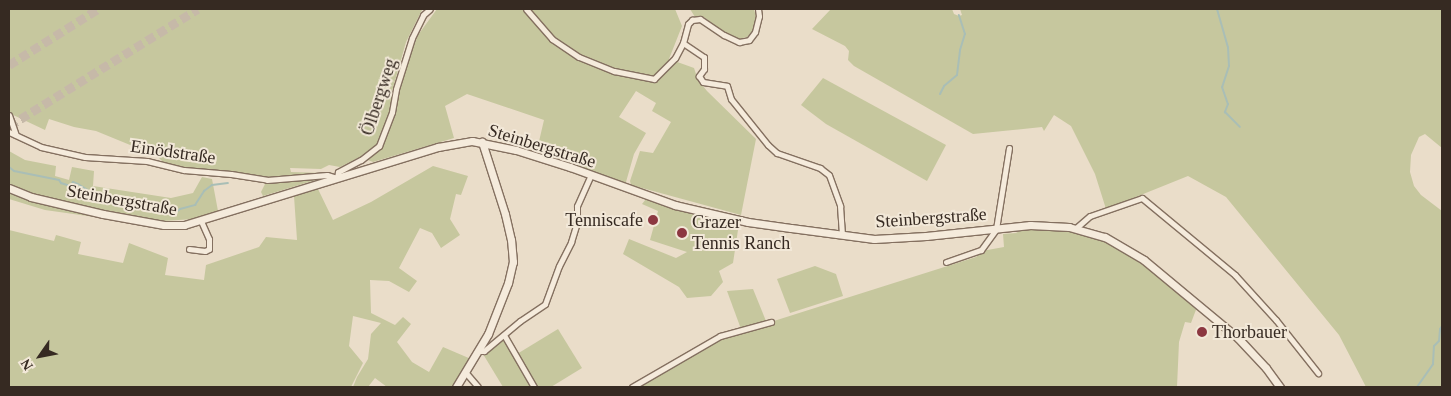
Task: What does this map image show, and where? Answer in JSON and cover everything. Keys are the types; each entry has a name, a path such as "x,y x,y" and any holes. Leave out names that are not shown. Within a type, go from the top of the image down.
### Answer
{"main road":[{"name":"Steinbergstraße","path":"9,188 67,206 164,225 184,225 444,145 463,141 482,142 516,150 675,205 750,222 874,239 1030,225 1056,225 1076,228 1105,237 1151,265 1238,338 1266,368 1280,387"},
{"path":"456,387 480,351 508,283 512,262 511,240 505,214 482,142"}],"street":[{"name":"Ölbergweg","path":"337,178 338,172 361,160 379,146 388,125 396,89 412,38 423,15 430,9"},
{"path":"526,9 565,49 597,65 634,76 654,79 674,58 683,43 688,24 692,20 700,19 738,42 749,40 755,32 759,16 758,9"},
{"path":"683,43 704,57 704,69 699,76 703,82 727,86 731,99 768,145 777,153 820,168 829,175 840,206 842,235"},
{"path":"9,115 16,135"},
{"name":"Einödstraße","path":"9,132 41,147 66,154 147,161 197,172 231,174 267,180 327,175 337,178"},
{"path":"946,262 981,250 996,229 1008,148"},
{"path":"480,351 484,351 520,321 546,304 559,266 571,242 576,222 577,206 591,175"},
{"path":"1076,228 1090,216 1142,198 1234,275 1276,320 1318,373"},
{"path":"188,249 205,252 209,249 209,239 201,221"},
{"path":"632,387 720,336 771,322"},
{"path":"504,335 534,387"},
{"path":"466,373 478,387"}],"green space":[{"path":"9,9 432,9 422,10 406,42 391,95 398,94 418,35 437,9 675,9 682,26 669,59 694,68 698,80 707,91 756,139 741,215 631,185 630,181 640,151 653,153 671,122 652,111 656,103 636,91 619,117 646,133 634,154 626,182 624,183 537,150 544,120 467,94 445,106 454,138 373,162 360,157 340,167 329,165 321,169 290,168 291,172 323,173 268,178 228,171 185,168 163,162 157,156 96,131 74,127 49,119 45,130 9,113"},
{"path":"690,9 754,9 756,17 753,31 747,37 739,39 725,33 702,16 695,17"},
{"path":"831,9 952,9 954,14 959,16 962,15 960,9 1442,9 1442,148 1425,134 1419,137 1411,155 1410,172 1414,186 1421,195 1442,211 1442,387 1366,387 1339,335 1226,197 1188,176 1106,209 1095,174 1071,126 1054,115 1044,131 1042,127 973,134 854,66 848,60 849,51 845,46 812,29"},
{"path":"823,78 946,145 927,181 826,124 801,105"},
{"path":"9,151 25,160 56,166 55,176 69,180 72,167 94,171 93,186 171,198 193,193 202,177 212,179 218,211 194,219 163,221 82,207 40,196 9,185"},
{"path":"433,166 468,176 461,195 456,194 450,219 460,235 441,248 432,233 420,228 399,268 417,281 409,292 389,281 370,280 371,313 395,325 403,317 411,324 397,342 412,362 429,372 443,347 471,359 452,387 387,387 375,378 368,387 353,387 368,359 371,334 381,323 353,316 349,346 363,363 351,387 9,387 9,230 54,241 56,235 81,242 78,254 123,263 129,243 168,258 165,275 204,280 206,265 259,247 266,237 297,240 294,196 318,189 333,220 371,202"},
{"path":"319,179 263,196 261,192 265,184"},
{"path":"9,193 38,203 116,220 45,210 9,199"},
{"path":"646,199 736,222 738,230 733,263 719,271 723,282 711,296 687,298 679,287 623,254 629,239 676,258 687,252 650,240 658,211 642,204"},
{"path":"1061,228 1098,238 1112,245 1157,274 1197,307 1191,323 1185,322 1179,342 1177,387 635,387 720,338 976,257 982,251 1004,247 1003,234 1016,233 1023,229"},
{"path":"815,266 836,274 843,296 790,313 777,279"},
{"path":"753,289 766,321 741,329 727,291"},
{"path":"558,329 582,368 551,387 536,387 517,354"},
{"path":"504,339 531,386 503,387 483,354"}],"waterway":[{"path":"1217,9 1228,47 1229,66 1222,87 1228,104 1225,112 1240,127"},
{"path":"940,94 944,86 957,75 960,50 965,34 959,15"},
{"path":"9,167 14,171 59,180 61,183 70,186 73,182 102,199 147,202 175,213 180,209 195,205 204,191 212,185 228,183"},
{"path":"1417,387 1433,364 1434,346 1439,341 1442,326"}],"tunnel":[{"path":"9,65 98,9"},
{"path":"9,126 198,9"}],"place":[{"name":"Tenniscafe","path":"653,220"},
{"name":"Grazer Tennis Ranch","path":"682,233"},
{"name":"Thorbauer","path":"1202,332"}]}
